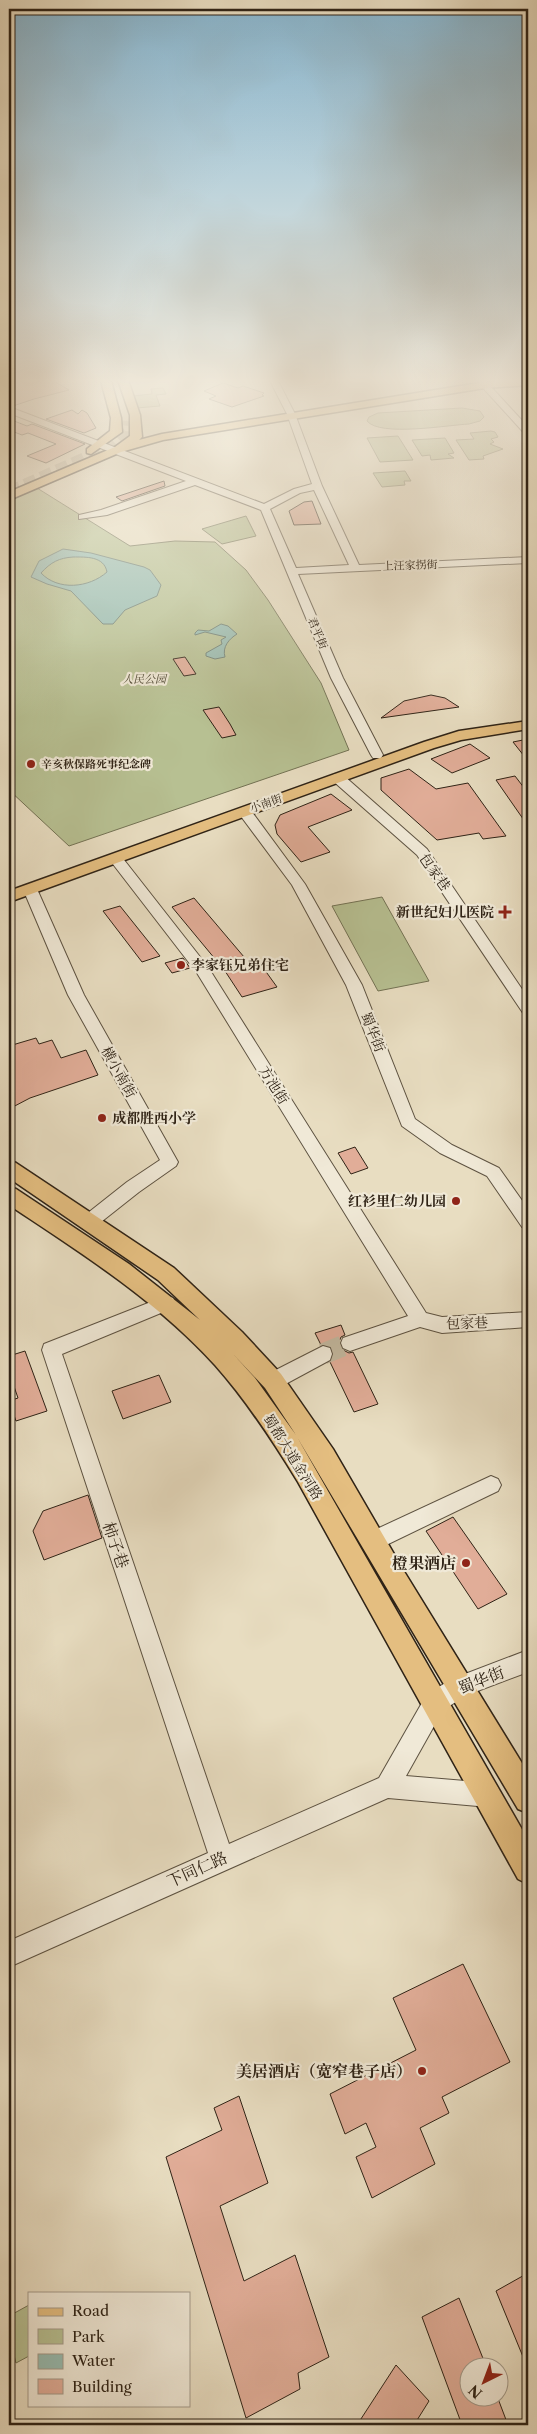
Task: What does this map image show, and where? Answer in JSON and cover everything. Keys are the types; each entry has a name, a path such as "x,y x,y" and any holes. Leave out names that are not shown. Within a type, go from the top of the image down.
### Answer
{"main road":[{"path":"9,496 22,491"},
{"name":"小南街","path":"9,885 378,755 453,732 528,719"},
{"name":"小南街","path":"9,897 446,739 528,725"},
{"name":"蜀都大道金河路","path":"9,1168 166,1274 234,1339 273,1381 324,1456 523,1790"},
{"name":"蜀都大道金河路","path":"9,1196 111,1262 166,1303 224,1358 257,1400 289,1446 489,1795 528,1870"},
{"path":"436,1702 523,1790"}],"street":[{"path":"83,517 103,513 168,491"},
{"path":"220,491 265,508 300,491"},
{"path":"319,491 355,567"},
{"name":"君平街","path":"265,508 337,678 378,755"},
{"name":"上汪家拐街","path":"292,571 528,560"},
{"name":"包家巷","path":"338,778 422,852 528,1009"},
{"name":"蜀华街","path":"244,811 298,884 354,985 408,1122 446,1149 492,1172 528,1222"},
{"name":"方池街","path":"116,859 203,970 420,1319"},
{"name":"横小南街","path":"30,889 76,995 170,1162 133,1187 90,1221"},
{"name":"柿子巷","path":"166,1303 50,1350 222,1858"},
{"path":"350,1343 420,1319"},
{"name":"包家巷","path":"420,1319 442,1325 528,1320"},
{"path":"273,1381 323,1354"},
{"path":"373,1541 491,1485"},
{"name":"蜀华街","path":"436,1702 460,1686 528,1661"},
{"path":"387,1786 436,1702"},
{"name":"下同仁路","path":"9,1954 387,1786 489,1795"}],"green space":[{"name":"人民公园","path":"31,491 41,491 130,546 175,541 215,542 246,570 268,600 321,683 349,750 69,846 9,790 9,500"},
{"path":"246,516 256,536 222,544 202,529"},
{"path":"382,897 429,981 378,991 332,906"},
{"path":"28,2306 28,2357 16,2363 9,2336 9,2316"}],"water":[{"path":"63,549 91,553 144,567 150,570 161,585 157,596 125,610 113,624 103,624 71,591 31,577 39,561","holes":["73,557 94,558 102,563 107,572 91,581 74,585 56,583 41,573 56,561"]},
{"path":"221,624 228,626 237,634 227,644 224,650 225,657 215,659 206,656 206,653 222,644 221,640 226,637 205,632 195,635 195,633 198,630 209,631"}],"building":[{"path":"135,491 152,491 122,501 116,497"},
{"path":"312,501 321,524 294,525 289,511 304,502"},
{"path":"185,657 196,674 184,676 173,659"},
{"path":"431,695 445,698 459,707 381,718 404,701"},
{"path":"219,707 236,735 222,738 203,710"},
{"path":"528,739 528,761 513,742"},
{"path":"470,744 490,758 452,773 431,759"},
{"path":"409,769 436,789 468,783 506,836 483,839 479,833 437,840 381,790 381,778"},
{"path":"515,776 528,793 528,826 496,780"},
{"path":"331,794 352,810 308,827 330,852 301,862 277,834 275,825 280,815"},
{"path":"194,898 250,964 259,962 277,987 242,997 225,971 172,907"},
{"path":"120,906 160,956 142,962 103,911"},
{"name":"李家钰兄弟住宅","path":"183,958 190,968 172,973 165,963"},
{"path":"36,1038 39,1044 52,1040 61,1058 86,1050 98,1075 30,1098 9,1109 9,1046"},
{"path":"355,1147 368,1168 351,1174 338,1153"},
{"path":"341,1325 345,1335 341,1337 339,1342 341,1349 349,1353 353,1352 378,1404 354,1412 330,1362 334,1355 332,1347 321,1345 315,1333"},
{"path":"25,1351 47,1411 16,1421 9,1401 18,1398 9,1372 9,1356"},
{"path":"159,1375 171,1402 123,1419 112,1391"},
{"path":"88,1495 102,1538 44,1560 33,1531 43,1511"},
{"name":"橙果酒店","path":"453,1517 507,1594 478,1609 426,1531"},
{"path":"463,1964 510,2062 442,2097 449,2113 420,2128 435,2164 372,2198 356,2157 376,2147 366,2123 345,2134 330,2094 416,2050 393,1998"},
{"path":"239,2096 268,2183 220,2206 244,2281 295,2255 329,2357 298,2373 300,2389 246,2418 166,2157 222,2130 214,2108"},
{"path":"528,2273 528,2369 496,2291"},
{"path":"459,2298 482,2356 460,2356 460,2406 501,2406 508,2425 462,2425 422,2317"},
{"path":"396,2365 429,2401 414,2425 357,2425"}],"tunnel":[{"path":"323,1354 350,1343"}],"place":[{"name":"辛亥秋保路死事纪念碑","path":"31,764"},
{"name":"新世纪妇儿医院","path":"505,912"},
{"name":"李家钰兄弟住宅","path":"181,965"},
{"name":"成都胜西小学","path":"102,1118"},
{"name":"红衫里仁幼儿园","path":"456,1201"},
{"name":"橙果酒店","path":"466,1563"},
{"name":"美居酒店（宽窄巷子店）","path":"422,2071"}]}
